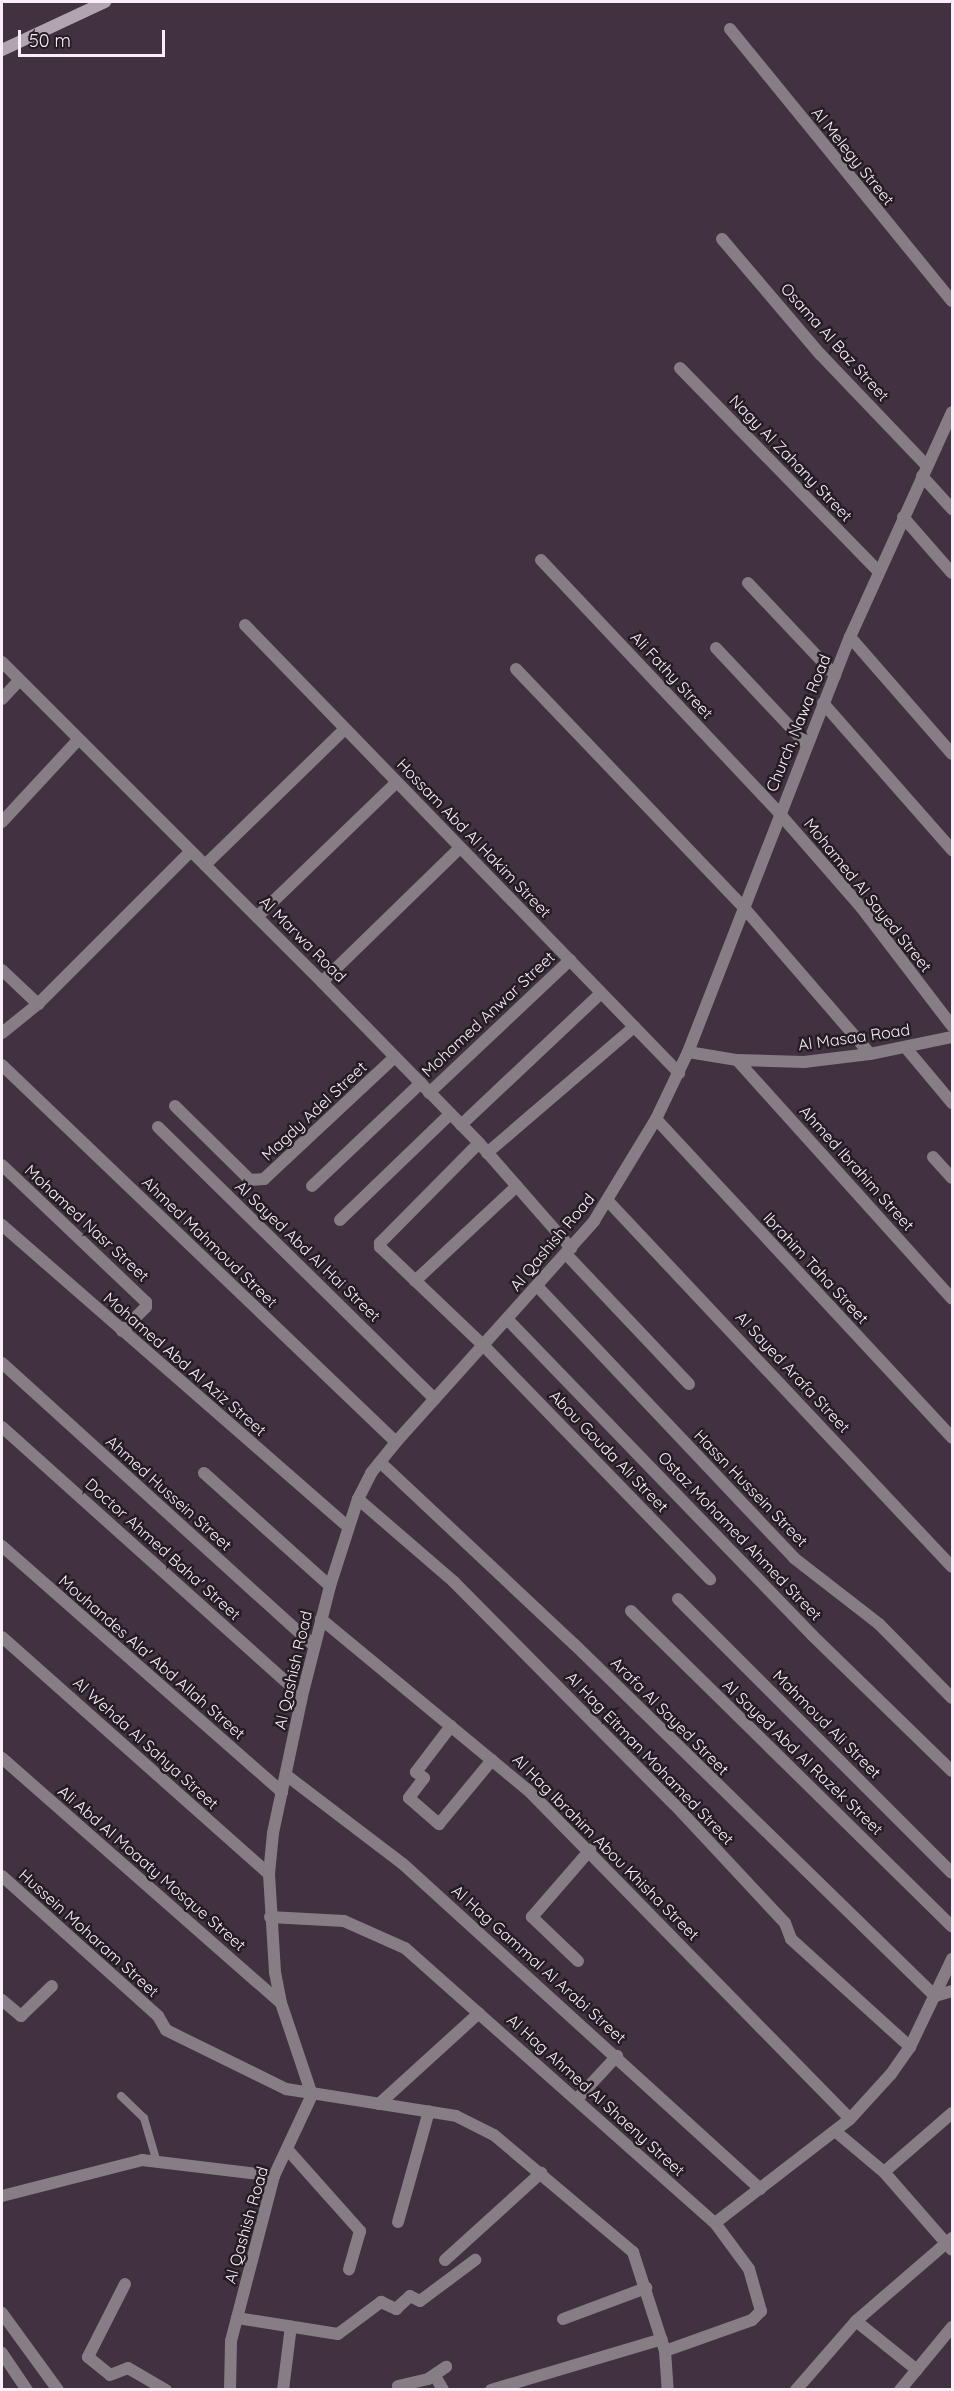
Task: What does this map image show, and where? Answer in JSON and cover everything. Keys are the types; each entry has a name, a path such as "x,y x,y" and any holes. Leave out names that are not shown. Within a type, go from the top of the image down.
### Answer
{"street":[{"path":"3,47 105,2"},
{"name":"Al Melegy Street","path":"730,29 952,301"},
{"name":"Osama Al Baz Street","path":"722,239 820,354 924,470 952,509"},
{"name":"Nagy Al Zahany Street","path":"680,368 878,571"},
{"name":"Church, Nawa Road","path":"688,1052 745,909 779,813 850,637 952,412"},
{"path":"903,517 952,573"},
{"name":"Ali Fathy Street","path":"541,560 779,813"},
{"path":"748,583 835,675"},
{"name":"Hossam Abd Al Hakim Street","path":"245,625 679,1073"},
{"path":"850,637 952,754"},
{"path":"716,648 807,745"},
{"name":"Al Marwa Road","path":"2,662 77,741 322,982 483,1148 517,1186 568,1251 689,1384"},
{"path":"516,669 745,909 870,1054"},
{"path":"2,699 19,681"},
{"path":"823,703 952,850"},
{"path":"205,865 345,729"},
{"path":"2,822 77,741"},
{"path":"257,917 397,782"},
{"name":"Mohamed Al Sayed Street","path":"779,813 861,907 952,1026"},
{"path":"322,982 460,848"},
{"path":"2,1033 38,1004 191,851"},
{"name":"Mohamed Anwar Street","path":"312,1186 570,960"},
{"path":"2,970 38,1004"},
{"path":"461,1125 601,993"},
{"path":"483,1148 634,1027"},
{"name":"Al Masaa Road","path":"688,1052 737,1060 804,1062 906,1048 952,1037"},
{"path":"906,1048 952,1103"},
{"name":"Al Qashish Road","path":"230,2390 231,2341 274,2176 312,2095 281,2003 270,1917 269,1874 282,1792 302,1696 321,1619 348,1527 358,1499 380,1462 537,1287 608,1201 656,1119 688,1052"},
{"name":"Magdy Adel Street","path":"175,1106 250,1180 270,1175 395,1058"},
{"name":"Ahmed Ibrahim Street","path":"737,1060 952,1299"},
{"name":"Ahmed Mahmoud Street","path":"2,1065 396,1442"},
{"path":"340,1220 450,1114"},
{"name":"Ibrahim Taha Street","path":"656,1119 952,1438"},
{"name":"Al Sayed Abd Al Hai Street","path":"158,1127 435,1399"},
{"name":"Abou Gouda Ali Street","path":"483,1148 380,1243 380,1247 484,1346 710,1578"},
{"path":"933,1157 952,1178"},
{"name":"Mohamed Nasr Street","path":"2,1165 146,1302 145,1308 122,1331"},
{"path":"415,1281 517,1186"},
{"name":"Al Sayed Arafa Street","path":"608,1201 952,1567"},
{"name":"Mohamed Abd Al Aziz Street","path":"2,1225 348,1527"},
{"name":"Hassn Hussein Street","path":"537,1287 794,1558 879,1624 952,1698"},
{"name":"Ostaz Mohamed Ahmed Street","path":"508,1320 812,1635 952,1771"},
{"name":"Ahmed Hussein Street","path":"2,1364 314,1646"},
{"name":"Doctor Ahmed Baha' Street","path":"2,1427 302,1696"},
{"name":"Arafa Al Sayed Street","path":"380,1462 565,1635 935,1996"},
{"path":"204,1473 330,1586"},
{"name":"Al Hag Eitman Mohamed Street","path":"358,1499 454,1582 682,1813 785,1923 791,1939 910,2048"},
{"name":"Mouhandes Ala' Abd Allah Street","path":"2,1546 282,1792"},
{"name":"Mahmoud Ali Street","path":"678,1599 952,1873"},
{"name":"Al Sayed Abd Al Razek Street","path":"631,1611 952,1926"},
{"name":"Al Hag Ibrahim Abou Khisha Street","path":"321,1619 492,1760 590,1850 850,2119"},
{"name":"Al Wehda Al Sahya Street","path":"2,1637 269,1874"},
{"path":"451,1726 416,1772 424,1778 409,1798 439,1824 492,1760"},
{"name":"Ali Abd Al Moaaty Mosque Street","path":"2,1758 281,2003"},
{"name":"Al Hag Gammal Al Arabi Street","path":"286,1775 403,1864 617,2056 760,2189"},
{"path":"578,1961 532,1917 590,1850"},
{"name":"Hussein Moharam Street","path":"2,1876 158,2016 164,2029 279,2086 312,2095 429,2111 478,2125 541,2173 627,2245 646,2288 663,2345 668,2390"},
{"name":"Al Hag Ahmed Al Shaeny Street","path":"270,1917 344,1922 376,1932 405,1948 715,2223 749,2269 761,2307 759,2315 663,2345"},
{"path":"715,2223 850,2119 891,2074 910,2048 952,1959"},
{"path":"2,2000 21,2016 52,1986"},
{"path":"935,1996 952,1991"},
{"path":"379,2104 480,2013"},
{"path":"577,2099 617,2056"},
{"path":"398,2222 429,2111"},
{"path":"884,2172 952,2113"},
{"path":"796,2390 856,2320 950,2243 884,2172 835,2130"},
{"path":"286,2149 360,2231 349,2270"},
{"path":"2,2196 128,2161 156,2160 274,2176"},
{"path":"445,2260 541,2173"},
{"path":"237,2318 339,2334 381,2302 396,2309 410,2296 420,2301 475,2260"},
{"path":"125,2284 88,2356 110,2374 128,2368 165,2390"},
{"path":"563,2319 646,2288"},
{"path":"856,2320 917,2370"},
{"path":"4,2322 58,2390"},
{"path":"283,2390 291,2326"},
{"path":"900,2390 952,2327"},
{"path":"491,2390 663,2345"},
{"path":"2,2354 27,2390"},
{"path":"398,2386 435,2376 446,2367"},
{"path":"435,2376 443,2390"}],"lane":[{"path":"122,2096 144,2118 156,2160"}]}
